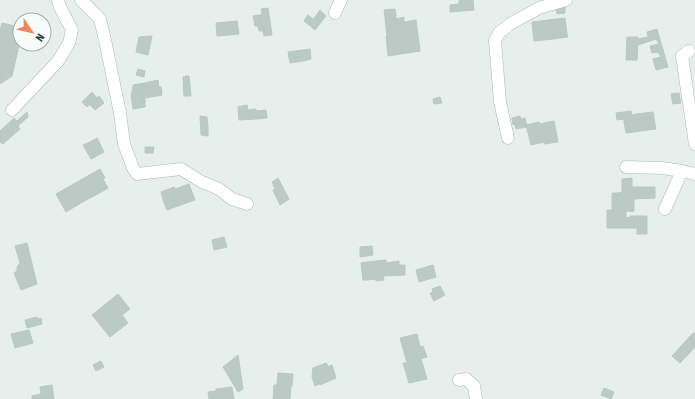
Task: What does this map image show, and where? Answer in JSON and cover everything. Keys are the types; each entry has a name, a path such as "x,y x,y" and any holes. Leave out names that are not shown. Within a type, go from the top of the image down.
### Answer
{"street":[{"path":"12,110 58,62 69,43 72,30 58,0"},
{"path":"82,0 100,19 120,112 124,144 133,168 137,174 181,169 202,182 220,189 232,199 247,204"},
{"path":"335,13 341,0"},
{"path":"508,138 500,102 496,41 498,33 510,24 539,8 566,0"},
{"path":"689,51 682,56 695,144"},
{"path":"626,167 662,168 695,174"},
{"path":"665,209 682,171"},
{"path":"459,380 466,379 474,386 476,399"}],"building":[{"path":"459,0 473,0 474,10 450,12 450,5 459,4"},
{"path":"565,7 565,13 557,14 556,8"},
{"path":"268,8 272,35 264,36 260,15 262,14 261,9"},
{"path":"395,9 396,15 385,17 384,10"},
{"path":"320,10 326,16 322,21 315,17"},
{"path":"260,15 263,31 259,31 258,26 255,26 253,16"},
{"path":"308,15 313,19 309,25 304,21"},
{"path":"396,15 396,19 404,17 404,22 393,24 394,27 386,28 385,17"},
{"path":"315,17 322,21 315,30 309,25"},
{"path":"565,18 567,34 552,35 553,39 534,41 532,22"},
{"path":"416,20 420,51 388,56 386,28 394,27 393,24"},
{"path":"237,21 239,34 217,36 216,23"},
{"path":"2,23 12,25 12,52 17,52 12,76 0,84 0,31"},
{"path":"657,29 668,67 656,70 653,59 661,57 658,52 652,53 650,46 659,44 656,39 638,45 637,60 626,60 627,37 638,37 638,39 648,37 647,32"},
{"path":"567,34 568,37 553,39 552,35"},
{"path":"152,36 148,55 136,52 139,37"},
{"path":"310,49 311,59 303,61 303,56 289,58 288,52"},
{"path":"303,56 303,61 290,63 289,58"},
{"path":"138,69 145,71 144,77 136,75"},
{"path":"185,76 189,76 191,96 184,96 183,77 186,77"},
{"path":"158,80 162,95 145,98 145,107 142,94 145,83"},
{"path":"145,83 142,94 132,93 133,85"},
{"path":"92,92 97,98 87,107 82,102"},
{"path":"679,93 681,103 673,104 671,94"},
{"path":"131,94 142,94 145,107 133,109"},
{"path":"99,96 104,103 95,110 90,105"},
{"path":"440,97 442,103 434,104 433,99"},
{"path":"247,105 248,110 256,109 257,119 239,120 238,107"},
{"path":"266,110 267,118 257,119 257,111"},
{"path":"631,111 632,115 636,114 637,119 654,118 624,122 624,119 617,120 616,113"},
{"path":"27,112 28,117 0,142 0,131 14,118 17,121"},
{"path":"653,112 654,117 637,119 636,114"},
{"path":"200,116 207,117 208,136 201,135"},
{"path":"520,116 522,123 513,125 512,118"},
{"path":"525,118 527,127 516,129 515,124 522,123 521,119"},
{"path":"654,118 656,129 626,133 624,122"},
{"path":"554,121 558,142 544,144 544,142 531,145 526,125"},
{"path":"18,126 20,129 3,144 0,142"},
{"path":"97,138 104,152 95,157 88,143"},
{"path":"88,143 95,157 91,159 83,145"},
{"path":"145,147 154,147 153,153 145,153"},
{"path":"100,169 108,188 96,195 94,191 84,197 86,200 66,212 56,194"},
{"path":"278,178 289,199 280,205 273,190 275,189 272,182"},
{"path":"632,178 632,186 622,187 622,179"},
{"path":"189,184 195,200 175,207 173,199 164,203 161,192 174,187 175,189"},
{"path":"622,187 655,187 655,198 634,199 634,211 612,210 612,208 620,208 620,201 617,201 617,193 622,192"},
{"path":"94,191 96,195 86,200 84,197"},
{"path":"612,193 617,193 617,201 620,201 620,208 612,208"},
{"path":"173,199 175,207 167,210 164,203"},
{"path":"607,210 612,210 612,216 616,216 613,228 607,228"},
{"path":"612,210 634,211 626,211 626,218 630,216 647,216 647,234 637,234 637,228 613,228 616,216 612,216"},
{"path":"224,237 227,247 214,250 212,240"},
{"path":"27,243 37,284 21,290 14,273 17,271 17,267 20,263 15,246"},
{"path":"372,246 373,255 360,257 360,247"},
{"path":"386,260 386,263 399,261 399,265 405,265 405,275 383,276 384,280 367,280 367,262"},
{"path":"367,262 367,280 363,280 361,263"},
{"path":"433,265 436,277 419,282 416,270"},
{"path":"440,286 445,295 434,301 430,293 433,292 432,289"},
{"path":"118,294 130,309 122,315 128,323 110,337 92,315"},
{"path":"37,317 37,319 41,318 42,324 27,328 25,320"},
{"path":"29,330 33,343 15,348 11,334"},
{"path":"693,333 695,334 695,347 680,363 672,356"},
{"path":"417,334 423,358 421,359 427,379 409,383 403,363 407,363 400,338"},
{"path":"423,346 427,357 423,358 420,347"},
{"path":"238,355 240,368 229,377 223,367"},
{"path":"101,361 104,367 96,371 93,365"},
{"path":"326,363 328,366 315,372 313,368"},
{"path":"332,365 336,378 320,385 315,372"},
{"path":"240,368 243,389 238,392 229,377"},
{"path":"313,368 319,384 315,386 312,377"},
{"path":"278,373 293,374 290,399 273,399 274,385 277,385"},
{"path":"52,385 54,399 32,399 32,396 41,394 40,387"},
{"path":"232,387 234,399 209,399 208,392 216,391 216,389"},
{"path":"604,388 614,392 611,399 601,395"}]}
